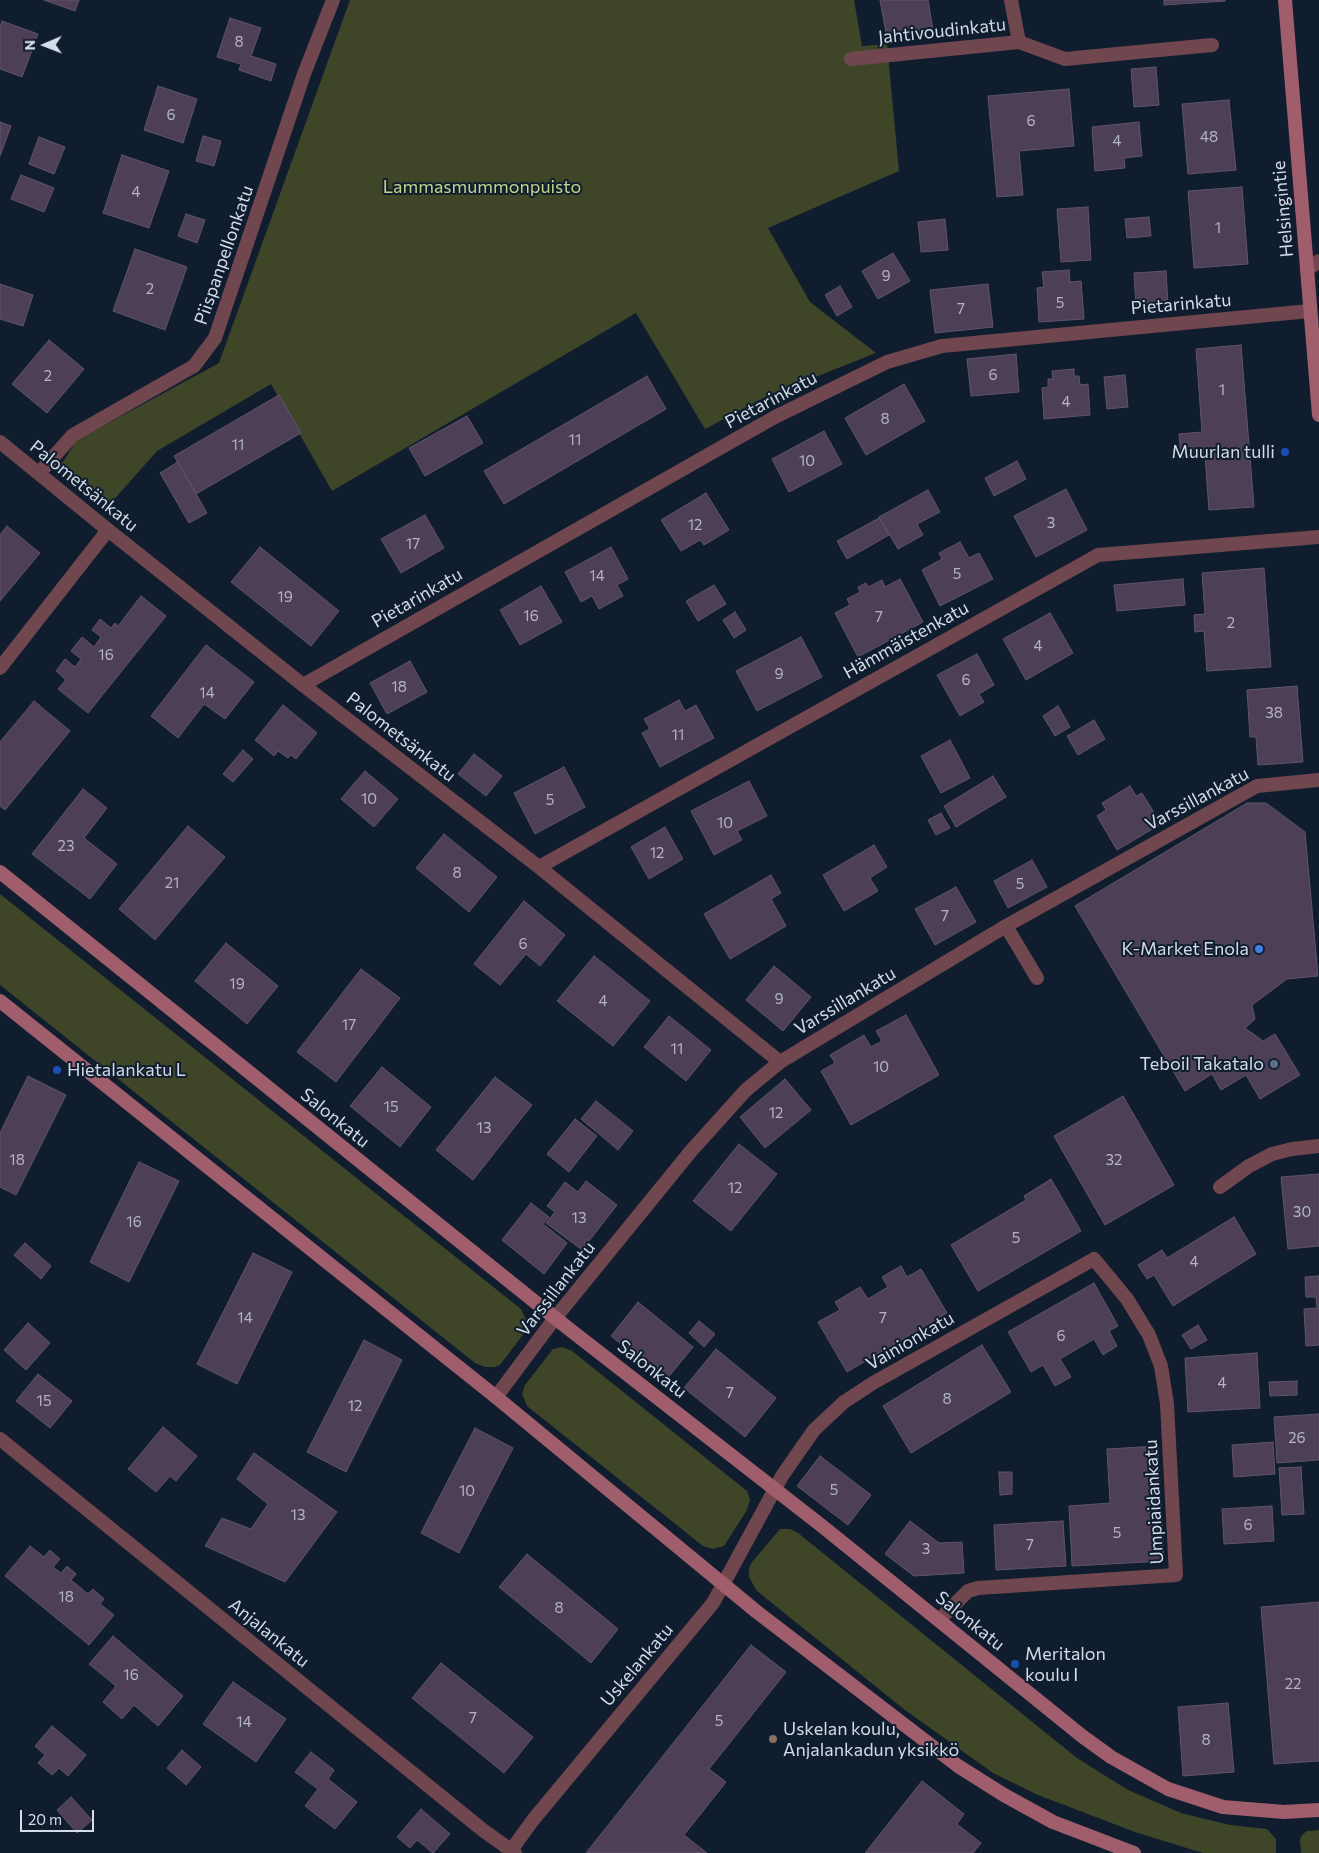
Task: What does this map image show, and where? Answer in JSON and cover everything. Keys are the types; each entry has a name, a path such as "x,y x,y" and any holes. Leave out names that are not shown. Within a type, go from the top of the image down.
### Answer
{"main road":[{"name":"Helsingintie","path":"1284,0 1319,415"},
{"name":"Salonkatu","path":"0,872 556,1318 940,1620 1111,1758 1168,1789 1223,1807 1284,1812 1319,1810"},
{"path":"0,1001 496,1397 757,1612 958,1766 1004,1795 1053,1822 1134,1853"}],"street":[{"name":"Piispanpellonkatu","path":"39,473 73,435 194,366 216,338 304,74 333,0"},
{"path":"1012,0 1019,42"},
{"name":"Jahtivoudinkatu","path":"851,58 1019,42 1065,59 1212,45"},
{"path":"1307,270 1319,261"},
{"name":"Pietarinkatu","path":"303,685 775,417 887,362 942,346 1310,311"},
{"name":"Palometsänkatu","path":"0,442 303,685 538,866 780,1062"},
{"path":"0,668 108,530"},
{"name":"Hämmäistenkatu","path":"538,866 1098,555 1319,537"},
{"name":"Varssillankatu","path":"496,1397 556,1318 692,1151 746,1090 780,1062 1006,926 1257,786 1319,780"},
{"path":"1006,926 1037,978"},
{"path":"1220,1187 1249,1166 1272,1154 1292,1149 1319,1146"},
{"name":"Vainionkatu","path":"776,1490 782,1476 814,1430 844,1402 873,1383 1094,1258"},
{"name":"Umpiaidankatu","path":"940,1620 968,1591 978,1588 1176,1576 1167,1404 1161,1366 1149,1335 1126,1299 1094,1258"},
{"name":"Anjalankatu","path":"0,1439 484,1832 512,1852"},
{"name":"Uskelankatu","path":"512,1852 533,1820 713,1602 776,1490"}],"green space":[{"name":"Lammasmummonpuisto","path":"350,0 854,0 862,46 887,44 899,171 768,228 810,302 876,353 765,397 705,429 636,313 332,491 271,384 157,451 110,504 57,471 77,440 219,363"},
{"path":"0,894 521,1309 527,1322 525,1332 500,1365 485,1367 475,1363 0,985"},
{"path":"562,1347 572,1351 747,1491 750,1499 747,1510 724,1546 713,1549 703,1546 527,1406 522,1394 525,1385 553,1349"},
{"path":"780,1529 790,1529 798,1533 1077,1758 1128,1790 1181,1813 1230,1825 1267,1829 1276,1839 1276,1853 1203,1853 1135,1832 1038,1795 993,1773 905,1710 757,1591 749,1577 749,1568"},
{"path":"1319,1830 1319,1853 1301,1853 1300,1840 1302,1835 1307,1831"}],"building":[{"path":"44,0 79,0 75,11"},
{"path":"880,0 928,0 933,30 887,38"},
{"path":"1164,0 1225,0 1225,1 1164,5"},
{"path":"230,18 261,28 251,56 276,64 271,81 239,70 241,64 217,57"},
{"path":"2,21 38,34 22,77 0,69 0,27"},
{"path":"1156,67 1159,105 1134,107 1131,69"},
{"path":"158,86 197,99 183,143 144,130"},
{"path":"1069,89 1074,146 1019,151 1023,195 997,197 988,96"},
{"path":"1229,100 1236,170 1188,174 1182,104"},
{"path":"0,122 11,126 0,156"},
{"path":"1139,122 1142,156 1124,158 1125,168 1095,171 1092,127"},
{"path":"203,136 221,141 214,166 196,161"},
{"path":"39,137 65,147 54,174 29,164"},
{"path":"122,155 169,171 149,228 103,213"},
{"path":"21,175 54,188 44,212 11,199"},
{"path":"1242,187 1248,264 1194,268 1188,191"},
{"path":"1088,207 1091,260 1061,262 1057,209"},
{"path":"186,214 205,220 197,243 178,236"},
{"path":"1149,217 1151,236 1127,238 1125,219"},
{"path":"945,219 948,250 921,252 918,222"},
{"path":"135,249 187,267 165,330 113,311"},
{"path":"893,253 910,281 878,299 862,271"},
{"path":"1069,270 1070,282 1081,281 1084,319 1039,322 1037,288 1044,287 1042,272"},
{"path":"1166,271 1168,304 1136,306 1134,273"},
{"path":"0,284 33,295 23,326 0,319"},
{"path":"988,284 993,327 935,333 930,290"},
{"path":"840,286 852,307 837,316 825,295"},
{"path":"49,340 84,369 47,413 12,384"},
{"path":"1241,345 1254,507 1209,510 1205,456 1181,458 1179,434 1202,432 1196,349"},
{"path":"1016,354 1019,392 971,396 967,359"},
{"path":"1074,369 1074,376 1079,376 1080,385 1088,384 1090,415 1044,419 1042,388 1048,387 1048,379 1053,379 1052,371"},
{"path":"1125,375 1128,407 1107,409 1104,377"},
{"path":"647,376 666,409 504,504 484,471"},
{"path":"904,384 925,421 866,455 845,418"},
{"path":"279,395 301,433 196,494 174,456"},
{"path":"467,416 483,443 425,476 409,448"},
{"path":"824,431 842,464 789,492 772,459"},
{"path":"1017,461 1026,479 994,496 985,478"},
{"path":"178,462 207,513 189,523 160,473"},
{"path":"1066,489 1087,530 1036,557 1014,516"},
{"path":"928,490 940,512 917,524 923,535 898,549 879,517"},
{"path":"706,493 729,530 704,545 700,540 681,551 661,520"},
{"path":"425,515 444,548 401,573 381,539"},
{"path":"879,518 889,535 847,559 837,541"},
{"path":"7,526 40,553 0,601 0,535"},
{"path":"960,542 969,558 979,553 993,579 940,606 922,570 942,559 939,553"},
{"path":"260,547 339,611 311,646 231,582"},
{"path":"611,547 628,579 617,585 623,596 599,609 592,596 581,602 565,572"},
{"path":"1264,568 1271,667 1207,671 1204,631 1195,632 1194,615 1205,614 1202,573"},
{"path":"900,579 923,622 858,657 835,613 850,605 847,599 860,592 858,587 866,583 868,587 882,580 885,587"},
{"path":"1183,579 1185,605 1117,611 1114,585"},
{"path":"714,585 726,604 698,621 686,601"},
{"path":"541,586 562,622 520,645 500,610"},
{"path":"141,596 166,616 88,713 58,689 66,680 56,671 65,659 75,667 81,659 71,651 82,637 94,647 101,637 92,630 100,619 111,628 115,623 118,626"},
{"path":"735,612 746,630 734,638 723,620"},
{"path":"1050,613 1073,653 1026,680 1003,639"},
{"path":"801,637 822,677 757,711 736,671"},
{"path":"206,645 254,682 225,719 204,704 178,738 151,716"},
{"path":"977,654 994,685 979,694 984,702 960,716 937,675"},
{"path":"410,661 427,692 387,714 370,683"},
{"path":"1297,686 1303,762 1258,765 1256,737 1250,737 1247,690"},
{"path":"679,700 685,711 696,705 714,738 660,767 642,733 650,729 644,719"},
{"path":"34,701 70,731 5,810 0,806 0,742"},
{"path":"283,705 317,733 296,759 291,755 288,758 278,751 274,756 255,740"},
{"path":"1058,706 1070,727 1055,736 1043,716"},
{"path":"1094,720 1105,739 1078,755 1067,736"},
{"path":"950,740 970,778 941,793 921,756"},
{"path":"243,750 253,759 233,782 223,774"},
{"path":"474,754 502,776 486,796 458,774"},
{"path":"564,767 585,807 535,834 514,793"},
{"path":"365,771 398,799 374,827 341,799"},
{"path":"993,776 1006,797 956,827 944,806"},
{"path":"749,781 767,816 737,831 742,840 714,855 691,811"},
{"path":"1130,786 1136,796 1142,793 1161,824 1117,850 1097,816 1106,810 1102,803"},
{"path":"83,789 107,808 84,838 117,864 90,899 32,854"},
{"path":"1247,803 1266,803 1305,832 1318,976 1287,979 1252,1005 1255,1019 1245,1028 1263,1041 1275,1034 1300,1075 1260,1099 1246,1075 1221,1090 1212,1074 1185,1091 1075,906"},
{"path":"941,813 950,828 936,835 928,820"},
{"path":"188,826 225,857 155,940 119,909"},
{"path":"665,827 683,859 649,879 631,847"},
{"path":"444,834 497,877 469,912 416,868"},
{"path":"874,845 887,867 870,878 878,891 844,911 823,875"},
{"path":"1032,860 1047,887 1008,908 994,881"},
{"path":"771,875 781,893 771,899 786,926 730,959 704,914"},
{"path":"956,887 976,922 935,945 915,909"},
{"path":"524,901 565,935 540,966 526,954 500,985 474,964"},
{"path":"226,943 278,986 247,1024 195,981"},
{"path":"594,956 650,1001 613,1046 557,1001"},
{"path":"774,966 811,997 783,1031 746,1000"},
{"path":"361,969 400,998 336,1082 297,1052"},
{"path":"906,1015 939,1075 851,1125 821,1071 835,1063 830,1055 864,1035 871,1047 882,1041 876,1031"},
{"path":"669,1016 711,1050 686,1081 644,1047"},
{"path":"382,1067 431,1107 400,1147 350,1106"},
{"path":"28,1076 66,1095 16,1195 0,1187 0,1133"},
{"path":"495,1077 532,1105 473,1180 436,1150"},
{"path":"785,1079 811,1110 765,1148 740,1117"},
{"path":"1123,1096 1174,1185 1105,1225 1054,1136"},
{"path":"596,1101 633,1131 618,1150 581,1119"},
{"path":"575,1119 597,1136 569,1172 547,1154"},
{"path":"739,1144 777,1174 731,1231 693,1201"},
{"path":"139,1162 179,1181 129,1282 90,1262"},
{"path":"1319,1174 1319,1246 1288,1249 1281,1177"},
{"path":"1051,1179 1081,1231 978,1291 951,1245 1026,1200 1024,1196"},
{"path":"586,1181 617,1205 582,1250 546,1223 555,1212 547,1206 565,1182 578,1192"},
{"path":"531,1203 549,1217 543,1224 567,1243 544,1274 502,1240"},
{"path":"1234,1217 1256,1254 1173,1306 1154,1275 1147,1279 1138,1265 1162,1250 1167,1258"},
{"path":"25,1243 51,1266 41,1279 14,1255"},
{"path":"253,1253 292,1272 237,1384 197,1364"},
{"path":"901,1266 907,1277 921,1269 947,1313 847,1372 818,1322 840,1310 835,1302 860,1287 868,1299 888,1287 882,1277"},
{"path":"1319,1276 1319,1345 1306,1346 1304,1309 1317,1308 1316,1297 1306,1297 1305,1277"},
{"path":"1094,1283 1118,1326 1109,1331 1117,1346 1103,1355 1094,1339 1060,1359 1071,1377 1055,1386 1043,1365 1031,1372 1008,1332"},
{"path":"638,1302 693,1347 666,1380 611,1336"},
{"path":"699,1321 715,1334 704,1347 689,1333"},
{"path":"28,1323 50,1343 26,1370 4,1350"},
{"path":"1198,1325 1207,1340 1191,1349 1182,1335"},
{"path":"364,1340 402,1360 346,1472 307,1452"},
{"path":"982,1345 1011,1392 911,1453 883,1406"},
{"path":"716,1349 776,1398 745,1437 684,1388"},
{"path":"1257,1353 1260,1408 1188,1412 1185,1358"},
{"path":"38,1374 72,1401 50,1428 16,1401"},
{"path":"1297,1381 1297,1395 1270,1396 1269,1382"},
{"path":"1319,1414 1319,1460 1277,1463 1274,1417"},
{"path":"163,1427 197,1456 176,1481 170,1476 156,1492 128,1469"},
{"path":"475,1428 513,1448 459,1553 421,1533"},
{"path":"1273,1442 1275,1474 1234,1477 1232,1445"},
{"path":"1158,1446 1164,1561 1072,1566 1069,1506 1110,1503 1107,1449"},
{"path":"254,1453 337,1512 285,1582 205,1546 222,1518 251,1529 268,1504 237,1479"},
{"path":"820,1456 871,1495 848,1525 797,1486"},
{"path":"1301,1467 1304,1514 1282,1515 1279,1468"},
{"path":"999,1472 1012,1472 1012,1494 1000,1495"},
{"path":"1272,1506 1274,1541 1224,1544 1222,1509"},
{"path":"910,1521 939,1543 962,1542 964,1573 914,1576 885,1554"},
{"path":"1063,1521 1066,1566 996,1570 994,1525"},
{"path":"30,1546 44,1557 50,1550 60,1559 53,1567 61,1573 67,1566 76,1574 71,1580 88,1594 93,1589 104,1599 100,1604 114,1615 89,1645 5,1576"},
{"path":"527,1554 618,1629 591,1663 499,1587"},
{"path":"1319,1602 1319,1761 1274,1764 1261,1607"},
{"path":"113,1636 183,1696 158,1726 134,1705 122,1719 103,1702 116,1686 89,1664"},
{"path":"751,1645 786,1672 709,1769 726,1782 684,1835 707,1853 586,1853"},
{"path":"441,1663 533,1737 504,1773 412,1698"},
{"path":"233,1682 286,1719 256,1762 203,1724"},
{"path":"1228,1703 1234,1772 1183,1776 1178,1707"},
{"path":"52,1726 86,1755 68,1776 59,1768 52,1775 38,1763 45,1755 35,1746"},
{"path":"182,1750 201,1767 186,1785 167,1768"},
{"path":"311,1752 334,1770 328,1779 357,1802 335,1829 305,1806 318,1789 295,1772"},
{"path":"922,1781 964,1814 957,1824 981,1843 973,1853 865,1853"},
{"path":"71,1797 92,1820 77,1833 57,1810"},
{"path":"421,1809 450,1834 433,1853 417,1840 410,1848 397,1837"}],"place":[{"name":"Muurlan tulli","path":"1285,452"},
{"name":"K-Market Enola","path":"1259,949"},
{"name":"Teboil Takatalo","path":"1274,1064"},
{"name":"Hietalankatu L","path":"57,1070"},
{"name":"Meritalon koulu I","path":"1015,1664"},
{"name":"Uskelan koulu, Anjalankadun yksikkö","path":"773,1739"}]}
